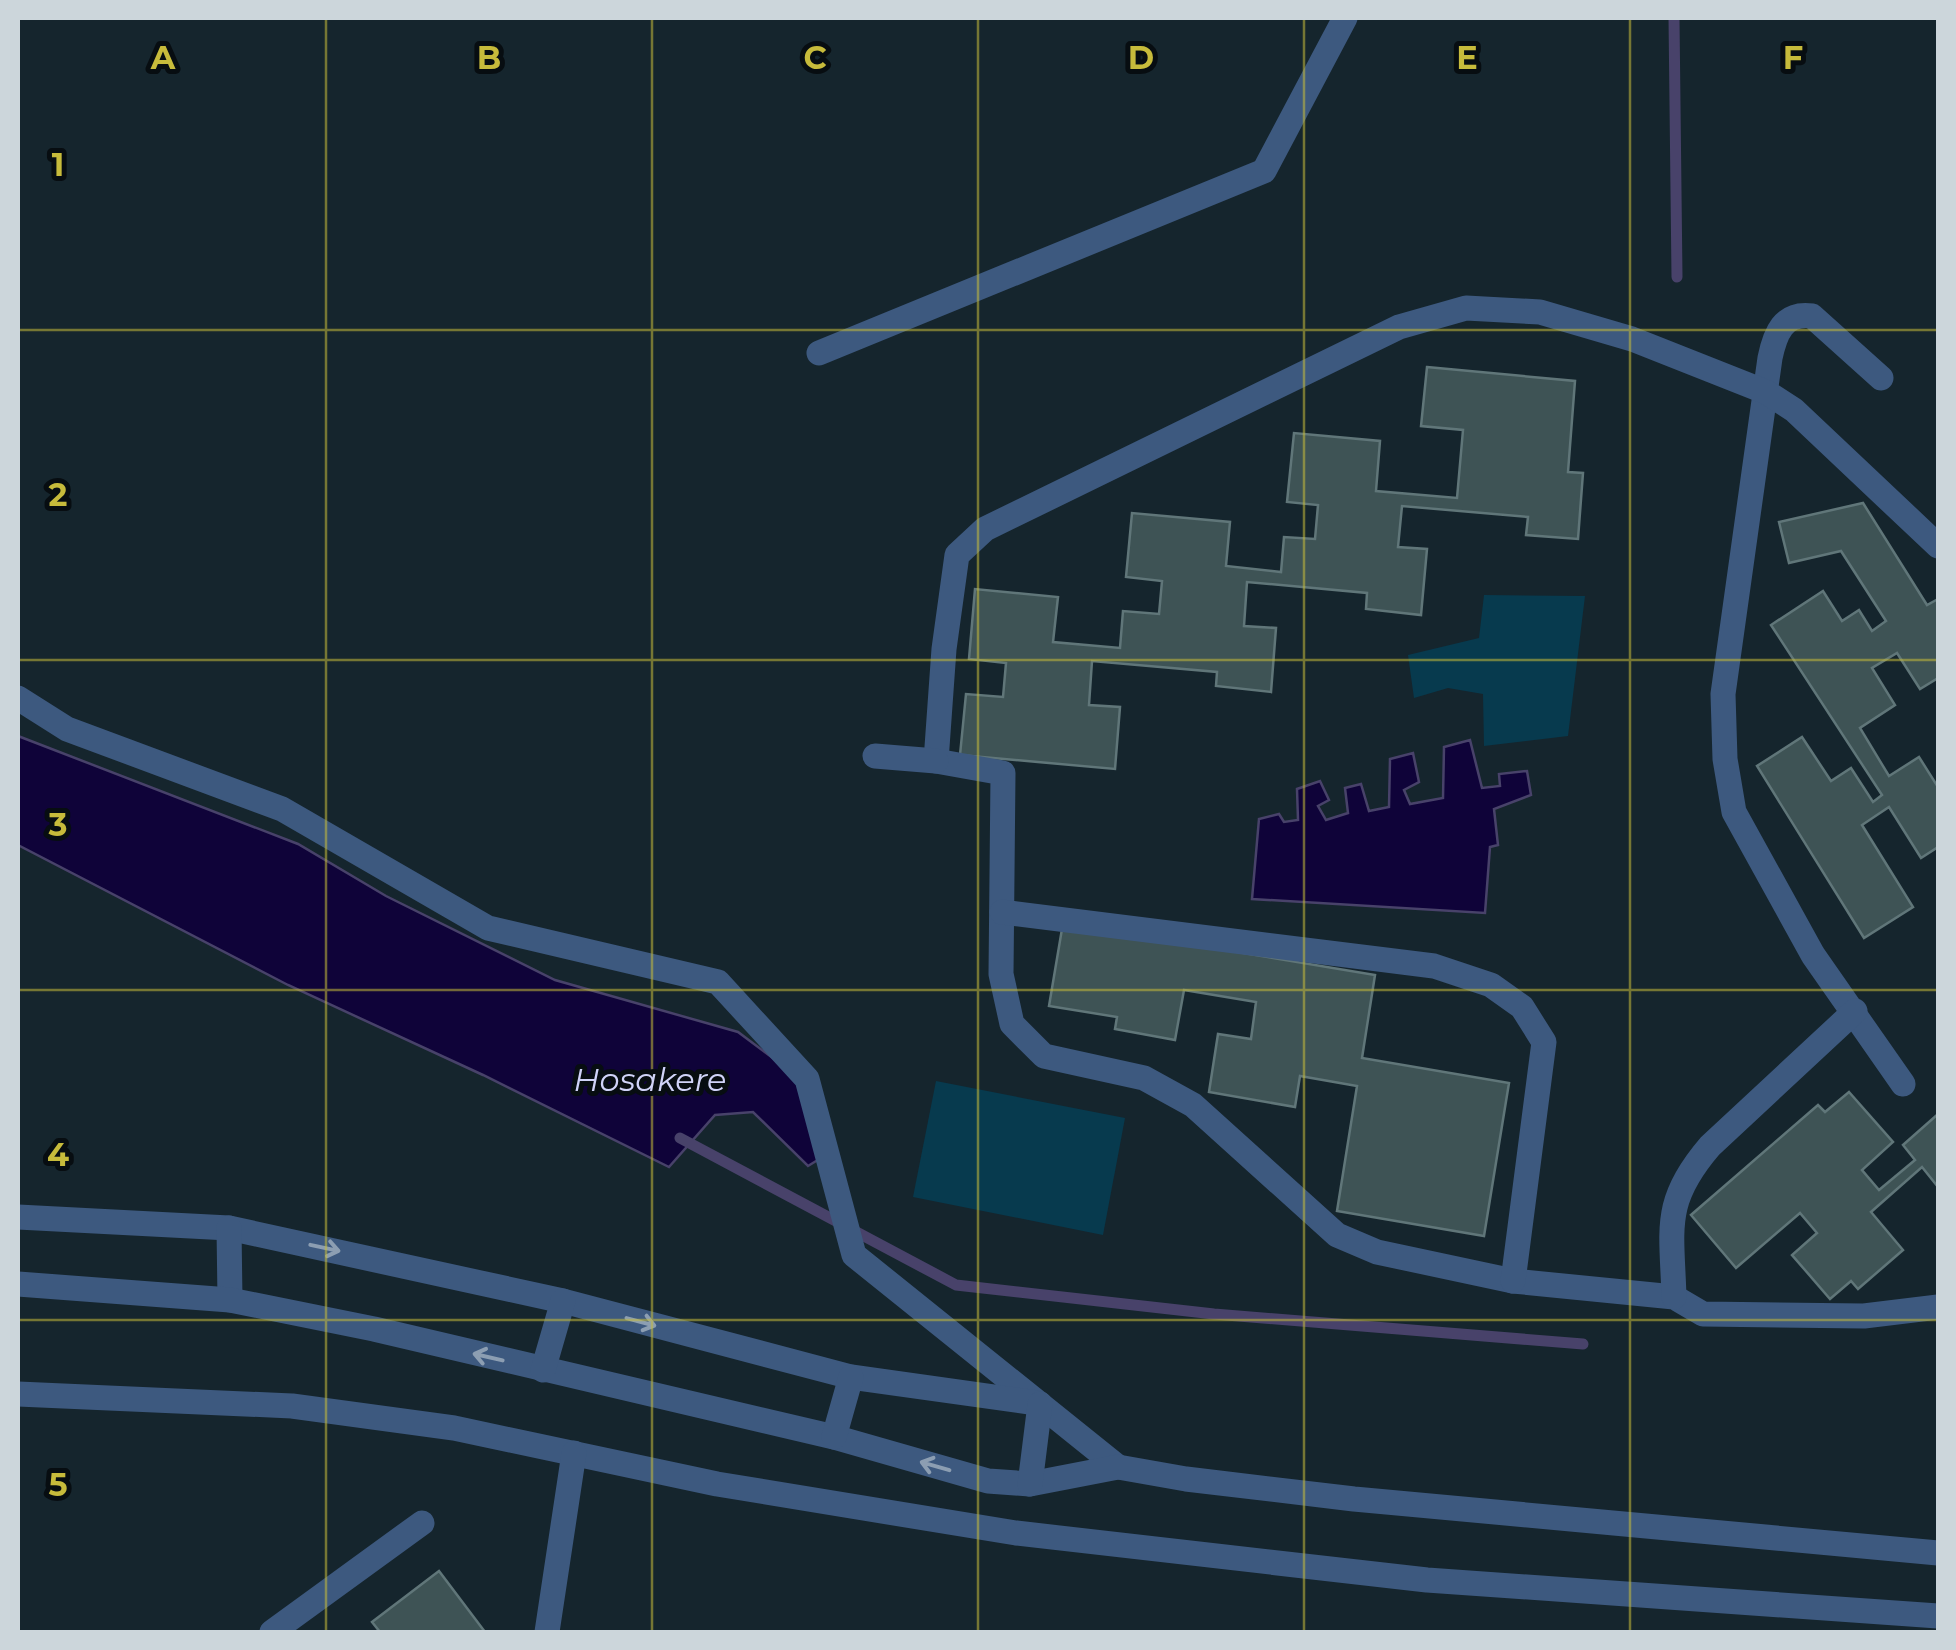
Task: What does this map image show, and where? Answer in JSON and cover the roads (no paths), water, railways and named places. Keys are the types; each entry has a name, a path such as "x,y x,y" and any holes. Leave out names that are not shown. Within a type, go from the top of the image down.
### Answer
{"street":[{"path":"819,353 1264,172 1345,18"},
{"path":"936,761 944,649 957,554 985,529 1400,326 1466,308 1540,312 1632,339 1766,392 1794,410 1938,546"},
{"path":"1880,378 1812,316 1789,318 1779,327 1770,358 1724,694 1725,759 1734,812 1813,955 1903,1084"},
{"path":"18,698 68,729 282,808 488,928 718,982 807,1079 854,1255 1118,1467"},
{"path":"876,756 1003,772 1002,974 1012,1024 1044,1056 1144,1078 1193,1106 1336,1235 1376,1252 1513,1281 1674,1297 1703,1314 1864,1316 1938,1307"},
{"path":"1002,912 1434,966 1492,985 1522,1007 1544,1042 1513,1281"},
{"path":"1674,1297 1672,1217 1678,1189 1710,1146 1854,1012"},
{"path":"18,1217 229,1228 564,1301 851,1378 1040,1404"},
{"path":"229,1228 230,1300"},
{"path":"18,1284 230,1300 374,1329 834,1437 988,1480 1030,1484 1118,1467 1354,1499 1938,1553"},
{"path":"543,1370 564,1301"},
{"path":"834,1437 851,1378"},
{"path":"18,1394 292,1406 454,1428 717,1484 1016,1534 1427,1580 1938,1616"},
{"path":"1030,1484 1040,1404"},
{"path":"547,1632 574,1453"},
{"path":"272,1632 422,1523"}],"water":[{"name":"Hosakere","path":"18,736 298,844 386,896 555,980 738,1032 798,1077 821,1158 808,1166 753,1112 715,1115 669,1167 288,985 18,845"},
{"path":"1470,740 1482,788 1500,786 1499,774 1527,771 1531,795 1494,809 1498,845 1490,847 1485,913 1252,899 1259,819 1279,814 1284,822 1298,820 1297,789 1320,781 1329,800 1318,806 1326,820 1348,813 1345,788 1361,784 1369,811 1389,807 1390,759 1413,753 1419,782 1404,790 1410,804 1443,798 1444,747"}],"waterway":[{"path":"1674,18 1677,277"},
{"path":"680,1138 956,1285 1214,1314 1583,1344"}]}
